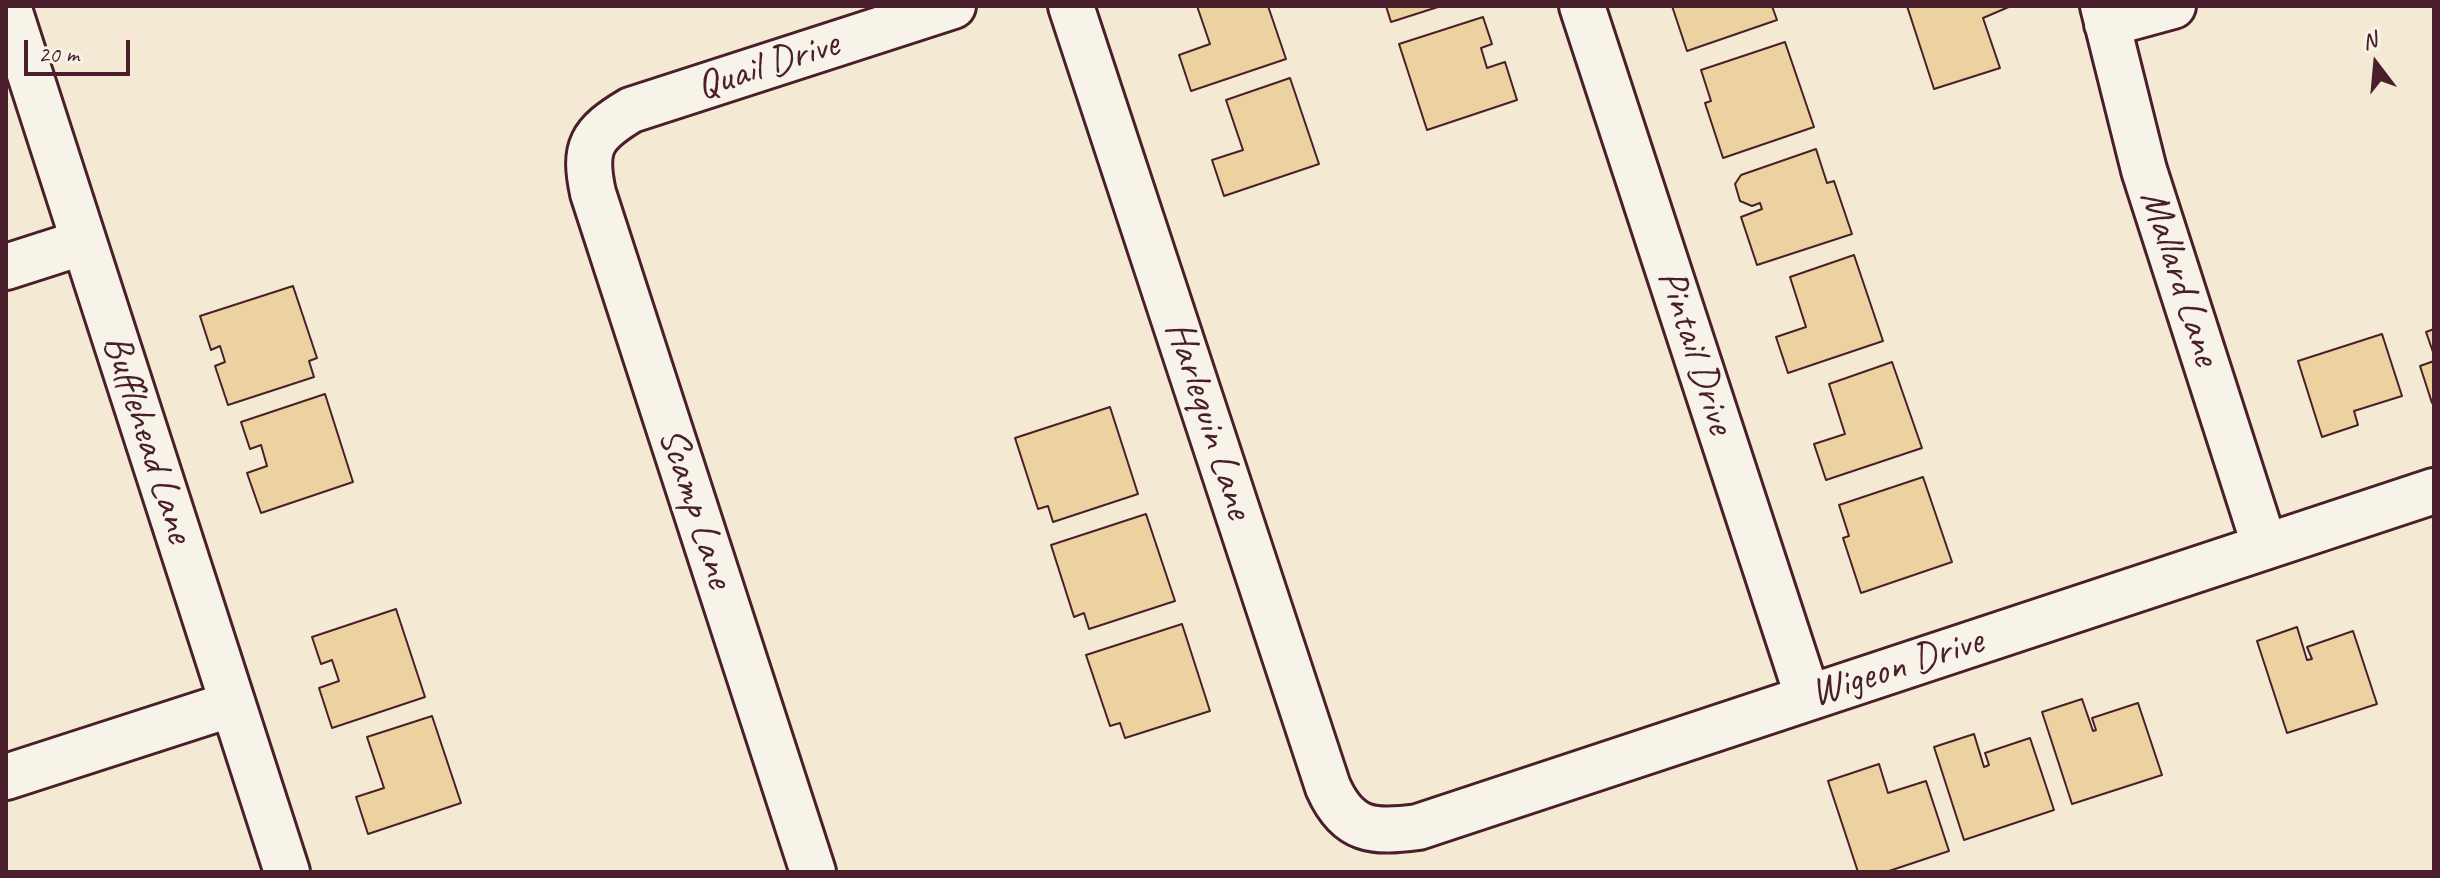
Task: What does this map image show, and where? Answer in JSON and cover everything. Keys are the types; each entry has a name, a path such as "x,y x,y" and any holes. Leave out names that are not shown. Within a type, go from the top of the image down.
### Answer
{"street":[{"name":"Bufflehead Lane","path":"8,6 287,872"},
{"name":"Quail Drive","path":"591,142 608,124 631,110 953,6"},
{"name":"Harlequin Lane","path":"1071,6 1328,787 1338,810 1358,826"},
{"name":"Pintail Drive","path":"1582,6 1808,698"},
{"path":"2105,15 2173,6"},
{"name":"Mallard Lane","path":"2105,15 2144,170 2265,547"},
{"name":"Scamp Lane","path":"591,142 587,164 593,193 813,872"},
{"path":"6,267 84,242"},
{"name":"Wigeon Drive","path":"1358,826 1386,831 1418,827 2434,491"},
{"path":"6,777 232,704"}],"building":[{"path":"1197,6 1268,6 1286,59 1191,91 1179,55 1210,44"},
{"path":"1386,6 1441,6 1391,22"},
{"path":"1672,6 1772,6 1777,20 1687,51"},
{"path":"1907,6 2011,6 1983,18 2000,68 1934,89"},
{"path":"1483,17 1492,44 1481,48 1487,68 1505,62 1517,100 1427,130 1399,44"},
{"path":"1785,42 1814,127 1723,158 1705,103 1711,101 1701,70"},
{"path":"1290,78 1319,164 1224,196 1212,160 1243,150 1226,100"},
{"path":"1816,149 1827,183 1834,181 1852,234 1757,265 1741,217 1762,209 1760,203 1752,206 1740,201 1735,184 1741,175"},
{"path":"1854,255 1883,341 1788,373 1776,337 1806,327 1790,277"},
{"path":"293,286 317,358 309,361 314,377 228,405 215,366 225,362 220,346 211,350 200,316"},
{"path":"2434,329 2434,355 2426,332"},
{"path":"2382,334 2402,396 2354,411 2358,425 2322,437 2298,361"},
{"path":"2434,361 2434,403 2432,403 2420,366"},
{"path":"1892,362 1922,448 1826,480 1814,444 1845,434 1829,384"},
{"path":"325,394 353,482 261,513 247,473 267,466 261,445 250,449 241,422"},
{"path":"1110,407 1138,494 1053,522 1048,506 1038,509 1015,438"},
{"path":"1923,477 1952,562 1861,593 1843,538 1849,536 1839,505"},
{"path":"1146,514 1175,601 1089,629 1084,613 1074,617 1051,545"},
{"path":"396,609 425,697 332,728 319,688 339,681 332,660 321,664 312,637"},
{"path":"1182,624 1210,711 1125,738 1120,723 1110,726 1086,655"},
{"path":"2297,627 2307,660 2312,659 2307,647 2353,631 2377,704 2287,733 2257,641"},
{"path":"2082,699 2093,731 2096,730 2092,718 2138,703 2162,775 2072,804 2042,712"},
{"path":"432,716 461,803 368,834 356,797 384,788 367,737"},
{"path":"1974,734 1984,767 1989,765 1985,753 2030,738 2054,810 1964,840 1934,747"},
{"path":"1879,764 1888,793 1926,781 1949,851 1886,872 1858,872 1828,781"}]}
